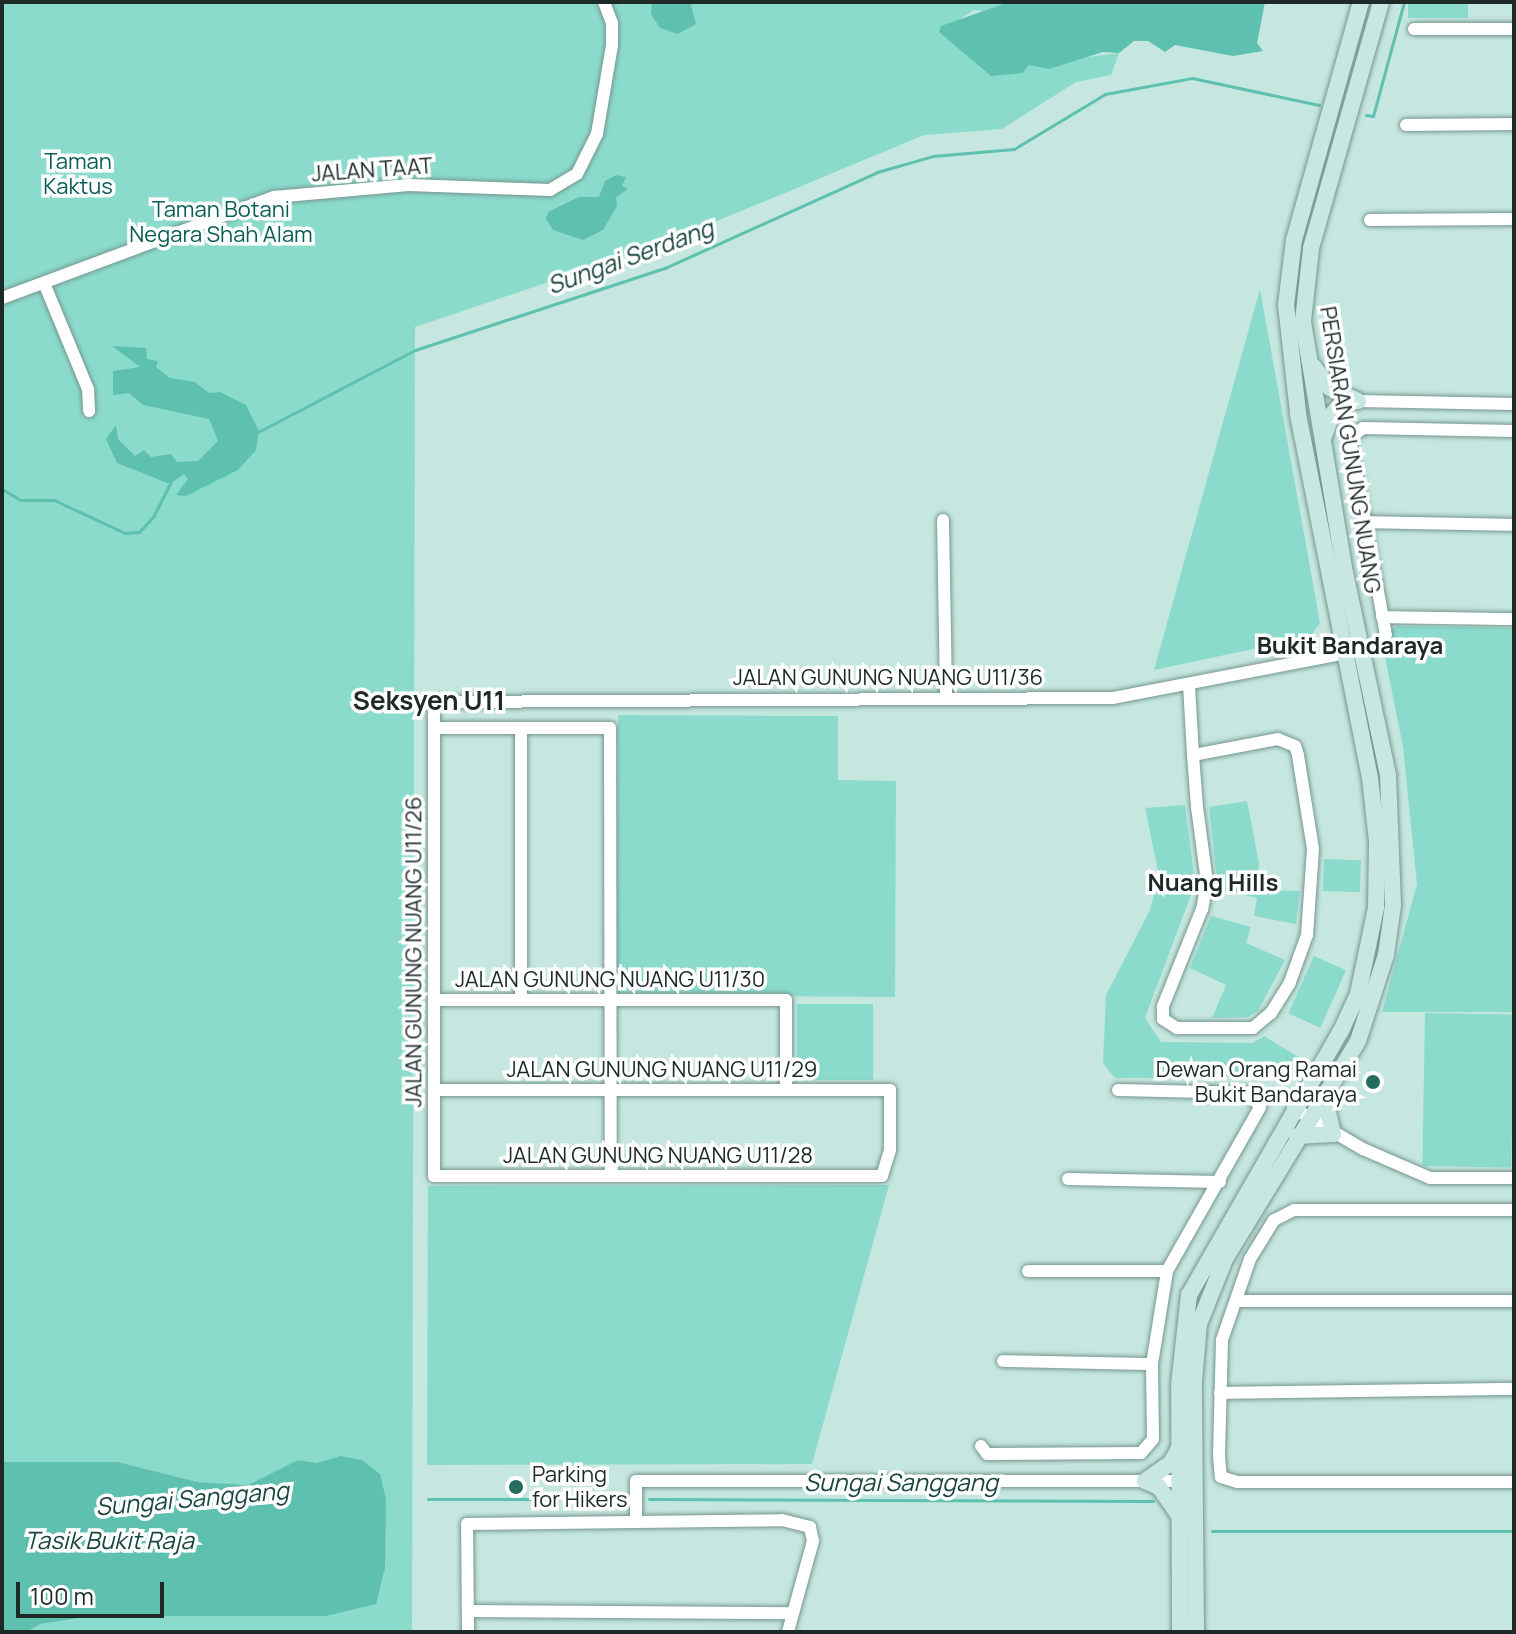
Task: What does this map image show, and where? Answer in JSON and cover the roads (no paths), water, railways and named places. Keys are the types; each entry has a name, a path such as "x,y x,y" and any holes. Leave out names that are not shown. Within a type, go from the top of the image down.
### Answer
{"street":[{"name":"JALAN TAAT","path":"2,298 274,197 408,185 530,193 558,186 577,174 597,134 612,45 612,23 604,2"},
{"name":"PERSIARAN GUNUNG NUANG","path":"1180,1632 1179,1515 1187,1481 1179,1448 1182,1323 1189,1295 1358,994 1374,922 1374,810 1298,413 1286,305 1294,240 1361,2"},
{"name":"PERSIARAN GUNUNG NUANG","path":"1196,1632 1187,1481 1194,1381 1206,1297 1297,1136 1358,1041 1374,1002 1393,905 1390,789 1303,321 1309,260 1381,2"},
{"path":"1414,29 1514,29"},
{"path":"1406,125 1514,124"},
{"path":"1370,220 1514,219"},
{"path":"44,283 88,389 89,411"},
{"path":"1309,359 1330,388 1358,401"},
{"path":"1324,441 1332,414 1341,404 1358,401 1514,404"},
{"path":"1454,403 1454,430"},
{"path":"1386,635 1350,449 1355,432 1514,431"},
{"path":"943,520 946,698"},
{"path":"1364,522 1514,525"},
{"path":"1382,617 1514,619"},
{"name":"JALAN GUNUNG NUANG U11/36","path":"434,728 434,708 447,698 1113,698 1362,650"},
{"path":"1189,685 1193,755 1206,895 1163,1006 1163,1019 1177,1028 1253,1028 1262,1024 1284,992 1307,935 1313,849 1298,755 1295,746 1278,739 1193,755"},
{"path":"434,728 610,728 611,1176"},
{"name":"JALAN GUNUNG NUANG U11/26","path":"434,728 434,1176"},
{"path":"521,728 521,1000"},
{"name":"JALAN GUNUNG NUANG U11/30","path":"434,1000 786,1000 786,1090"},
{"name":"JALAN GUNUNG NUANG U11/29","path":"434,1090 890,1090 890,1150 882,1176"},
{"path":"981,1446 987,1454 1149,1450 1153,1439 1152,1364 1167,1271 1260,1116 1256,1098 1249,1093 1118,1090"},
{"path":"1324,1094 1333,1134"},
{"path":"1293,1108 1333,1134 1430,1178 1514,1178"},
{"path":"1297,1136 1333,1134"},
{"name":"JALAN GUNUNG NUANG U11/28","path":"434,1176 882,1176"},
{"path":"1068,1179 1220,1182"},
{"path":"1514,1210 1285,1212 1265,1231 1236,1301 1222,1340 1220,1393 1221,1477 1237,1482 1514,1482"},
{"path":"1028,1271 1167,1271"},
{"path":"1236,1301 1514,1301"},
{"path":"1003,1361 1152,1364"},
{"path":"1220,1393 1514,1389"},
{"path":"1145,1481 1171,1463 1179,1448"},
{"path":"1078,1454 1079,1481"},
{"path":"636,1522 636,1481 1187,1481"},
{"path":"1145,1481 1159,1487 1179,1515"},
{"path":"468,1632 467,1524 782,1520 810,1527 811,1553 788,1632"},
{"path":"468,1611 792,1613"}],"water":[{"path":"652,2 690,2 696,24 678,34 660,28 651,14"},
{"path":"1009,2 1265,2 1257,43 1263,51 1233,56 1175,45 1165,52 1148,41 1134,41 1119,53 1103,52 1049,69 1029,65 1022,73 991,76 939,32 941,26"},
{"path":"616,175 626,177 622,186 628,189 616,197 617,206 603,230 583,240 553,230 546,219 548,212 579,197 599,197 605,181"},
{"path":"112,346 146,348 147,359 158,361 156,367 170,378 195,382 209,393 220,392 246,405 259,431 256,450 238,470 186,496 176,495 188,479 184,474 170,484 117,463 106,439 116,425 118,439 135,456 144,450 151,457 171,454 177,462 198,461 218,441 209,419 143,405 129,393 113,395 113,371 140,367"},
{"name":"Tasik Bukit Raja","path":"340,1456 362,1460 380,1474 386,1499 385,1568 376,1604 326,1616 92,1616 41,1624 26,1632 2,1632 2,1462 118,1462 198,1482 248,1485 298,1460 317,1463"}],"waterway":[{"name":"Sungai Serdang","path":"1366,115 1373,116 1404,2"},
{"name":"Sungai Serdang","path":"258,432 415,350 667,267 877,172 933,156 1014,149 1105,94 1192,78 1319,105"},
{"name":"Sungai Serdang","path":"2,489 20,500 54,500 125,533 139,532 153,517 170,483"},
{"name":"Sungai Sanggang","path":"428,1499 628,1499"},
{"name":"Sungai Sanggang","path":"649,1499 1153,1501"},
{"name":"Sungai Sanggang","path":"1212,1531 1514,1531"}],"place":[{"name":"Dewan Orang Ramai Bukit Bandaraya","path":"1373,1082"},
{"name":"Parking for Hikers","path":"516,1487"}],"district":[{"name":"Bukit Bandaraya","path":"1350,645"},
{"name":"Seksyen U11","path":"429,701"},
{"name":"Nuang Hills","path":"1213,882"}],"park label":[{"name":"Taman Kaktus","path":"78,174"},
{"name":"Taman Botani Negara Shah Alam","path":"221,222"}]}
